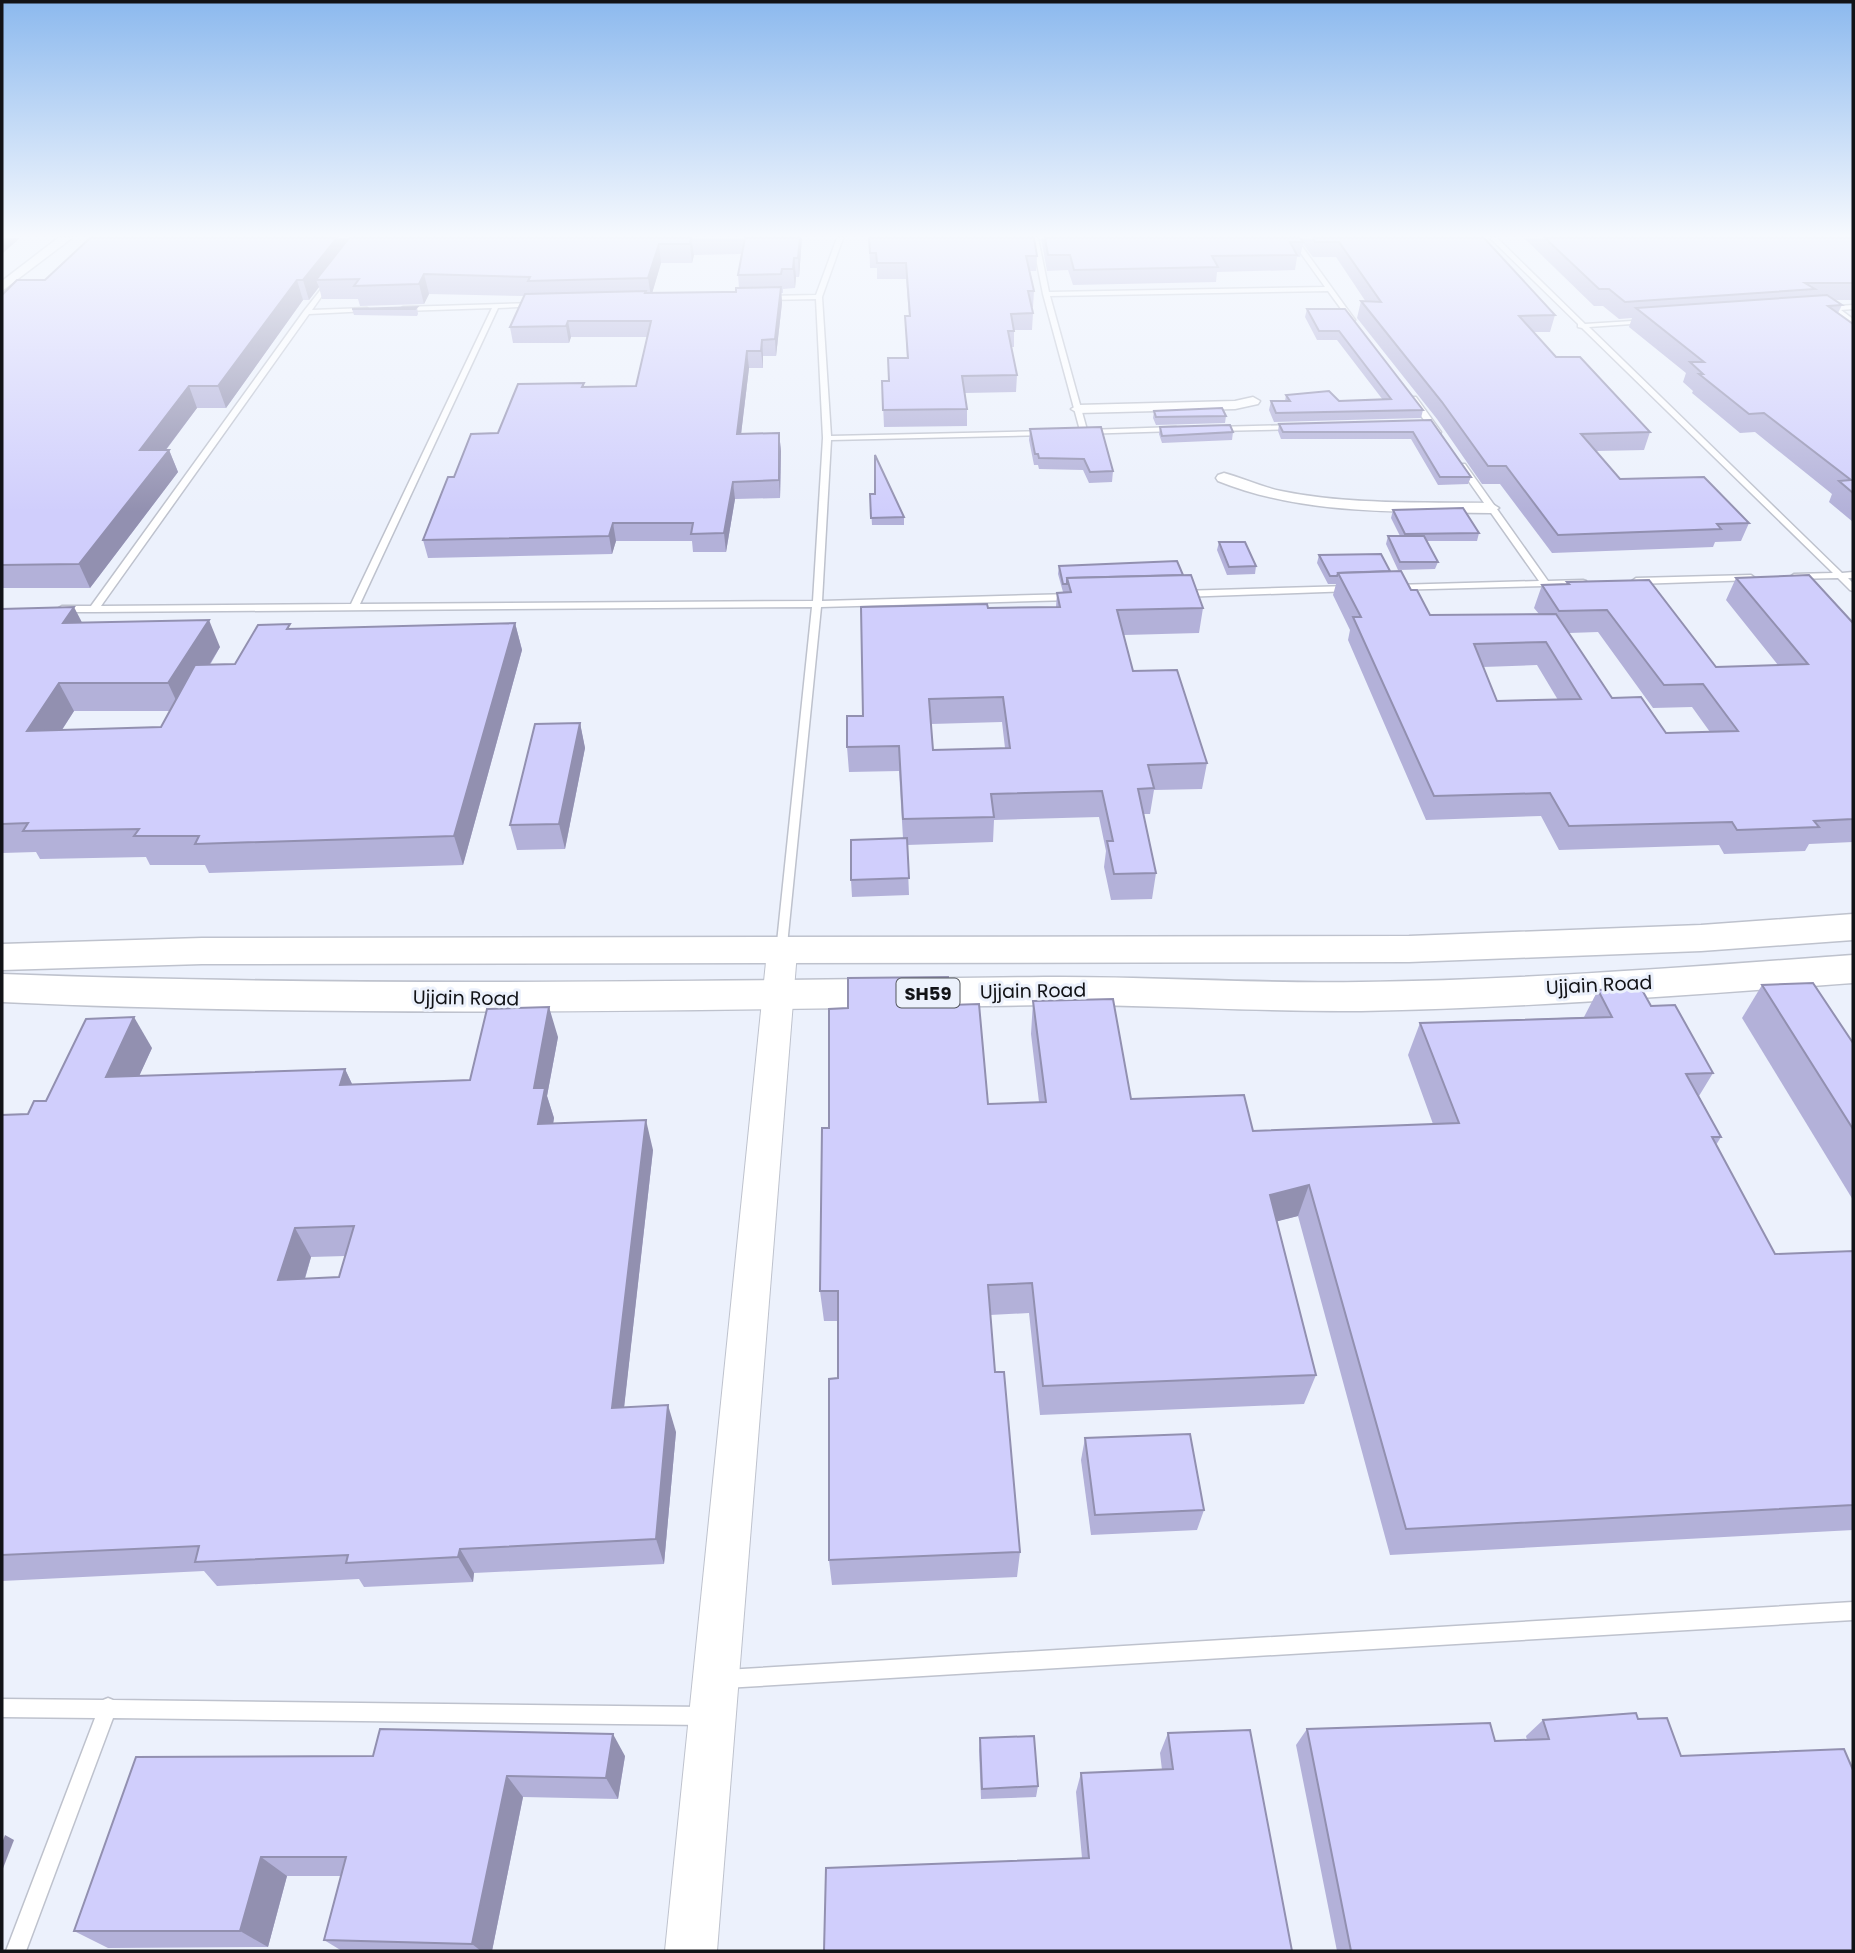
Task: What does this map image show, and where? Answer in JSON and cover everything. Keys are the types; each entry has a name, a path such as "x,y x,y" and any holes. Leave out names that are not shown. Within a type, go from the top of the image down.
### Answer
{"main road":[{"name":"Ujjain Road","path":"2,957 202,951 1409,949 1701,938 1853,927"},
{"name":"Ujjain Road","path":"2,988 105,993 545,999 1080,990 1293,997 1465,993 1853,969"}],"street":[{"path":"1078,409 1235,405 1252,401"},
{"path":"1224,478 1245,488 1334,502 1491,508"},
{"path":"691,1951 782,952"}],"lane":[{"path":"93,609 294,329"},
{"path":"354,607 485,329"},
{"path":"782,952 817,604 827,438 821,329"},
{"path":"1056,329 1084,432"},
{"path":"1583,329 1853,588"},
{"path":"1408,392 1447,444"},
{"path":"1418,424 1432,423"},
{"path":"1209,429 1307,426"},
{"path":"1071,432 1181,429"},
{"path":"827,438 1057,432"},
{"path":"1454,455 1545,584"},
{"path":"1788,577 1853,575"},
{"path":"1626,582 1761,578"},
{"path":"1380,588 1599,583"},
{"path":"1174,594 1366,589"},
{"path":"54,609 817,604 1078,597"},
{"path":"2,1708 713,1698 1853,1611"},
{"path":"16,1951 108,1707"}],"building":[{"path":"2,329 260,329 218,386 189,386 140,450 169,450 79,564 2,565"},
{"path":"649,329 776,329 775,339 762,340 761,351 747,351 737,434 779,433 779,480 733,482 724,533 691,534 693,523 613,523 609,536 423,540 448,477 454,477 471,434 498,433 518,384 584,383 582,387 636,386"},
{"path":"906,329 1014,329 1008,331 1017,375 962,376 967,409 883,410 882,381 889,381 888,358 908,358"},
{"path":"1318,329 1361,329 1423,410 1276,413 1271,401 1290,401 1286,395 1329,391 1339,401 1391,399 1339,331"},
{"path":"1384,329 1531,329 1556,357 1580,357 1650,432 1581,434 1620,479 1704,477 1749,523 1717,524 1721,529 1558,535 1506,466 1488,466 1442,402"},
{"path":"1663,329 1853,329 1853,493 1839,481 1851,480 1764,413 1749,414 1699,374 1703,374 1690,362 1704,362"},
{"path":"1222,408 1226,416 1156,417 1154,411"},
{"path":"1431,420 1471,477 1440,477 1413,432 1283,432 1279,424"},
{"path":"1230,425 1233,432 1162,436 1160,427"},
{"path":"1101,427 1113,471 1090,472 1084,459 1039,458 1038,454 1035,454 1030,429"},
{"path":"875,455 904,517 871,518 870,494 875,494"},
{"path":"1463,508 1479,533 1405,534 1393,510"},
{"path":"1388,536 1424,536 1438,562 1400,562"},
{"path":"1219,542 1245,542 1256,566 1229,567"},
{"path":"1381,554 1390,571 1338,573 1337,576 1330,576 1319,555"},
{"path":"1177,561 1183,575 1067,578 1067,584 1063,584 1059,566"},
{"path":"1401,571 1411,590 1417,590 1430,615 1556,614 1612,698 1641,697 1666,733 1738,731 1703,684 1664,685 1607,610 1559,611 1542,585 1649,580 1716,667 1808,664 1736,578 1809,575 1853,623 1853,819 1814,821 1819,827 1737,830 1732,822 1569,826 1550,793 1434,796 1353,617 1361,617 1338,573","holes":["1546,642 1581,699 1497,701 1474,644"]},
{"path":"1191,575 1203,608 1117,610 1133,671 1177,670 1207,763 1148,765 1154,788 1138,789 1156,873 1114,874 1107,841 1113,841 1102,791 991,794 994,817 903,819 899,746 847,747 847,716 863,716 861,607 987,604 988,608 1060,607 1057,593 1071,592 1067,578","holes":["1003,697 1010,748 933,750 929,699"]},
{"path":"74,607 63,623 209,620 168,683 59,683 27,731 161,727 195,665 235,664 258,625 290,624 287,629 515,623 454,836 195,844 199,836 134,836 139,829 23,831 28,823 2,824 2,609"},
{"path":"580,723 559,824 510,825 535,724"},
{"path":"907,838 909,878 851,880 851,840"},
{"path":"948,977 950,1005 979,1004 988,1104 1046,1102 1033,1001 1113,999 1131,1099 1244,1095 1253,1131 1459,1123 1420,1023 1612,1017 1598,990 1641,988 1651,1006 1675,1005 1713,1073 1686,1074 1721,1137 1712,1137 1775,1254 1853,1251 1853,1505 1406,1529 1309,1185 1270,1195 1316,1375 1043,1386 1032,1283 988,1285 995,1372 1004,1372 1020,1552 829,1560 829,1379 838,1378 838,1291 820,1291 822,1128 829,1128 829,1009 848,1008 848,978"},
{"path":"1813,983 1853,1043 1853,1129 1762,985"},
{"path":"549,1007 534,1088 545,1088 538,1124 646,1120 612,1408 668,1405 656,1539 460,1549 458,1557 346,1563 348,1555 195,1562 199,1546 2,1555 2,1115 28,1114 34,1101 46,1101 86,1019 134,1017 106,1077 345,1069 340,1085 470,1080 487,1009","holes":["354,1226 339,1277 278,1280 295,1228"]},
{"path":"1190,1434 1204,1510 1095,1515 1085,1438"},
{"path":"1636,1713 1638,1719 1667,1718 1681,1756 1844,1749 1853,1770 1853,1951 1351,1951 1307,1729 1490,1723 1495,1741 1549,1739 1543,1720"},
{"path":"380,1729 613,1734 606,1778 507,1776 472,1944 324,1940 346,1857 261,1857 240,1931 74,1931 136,1757 373,1756"},
{"path":"1250,1730 1292,1951 824,1951 826,1868 1089,1858 1081,1773 1173,1769 1168,1733"},
{"path":"1034,1736 1038,1786 982,1789 980,1738"}]}
